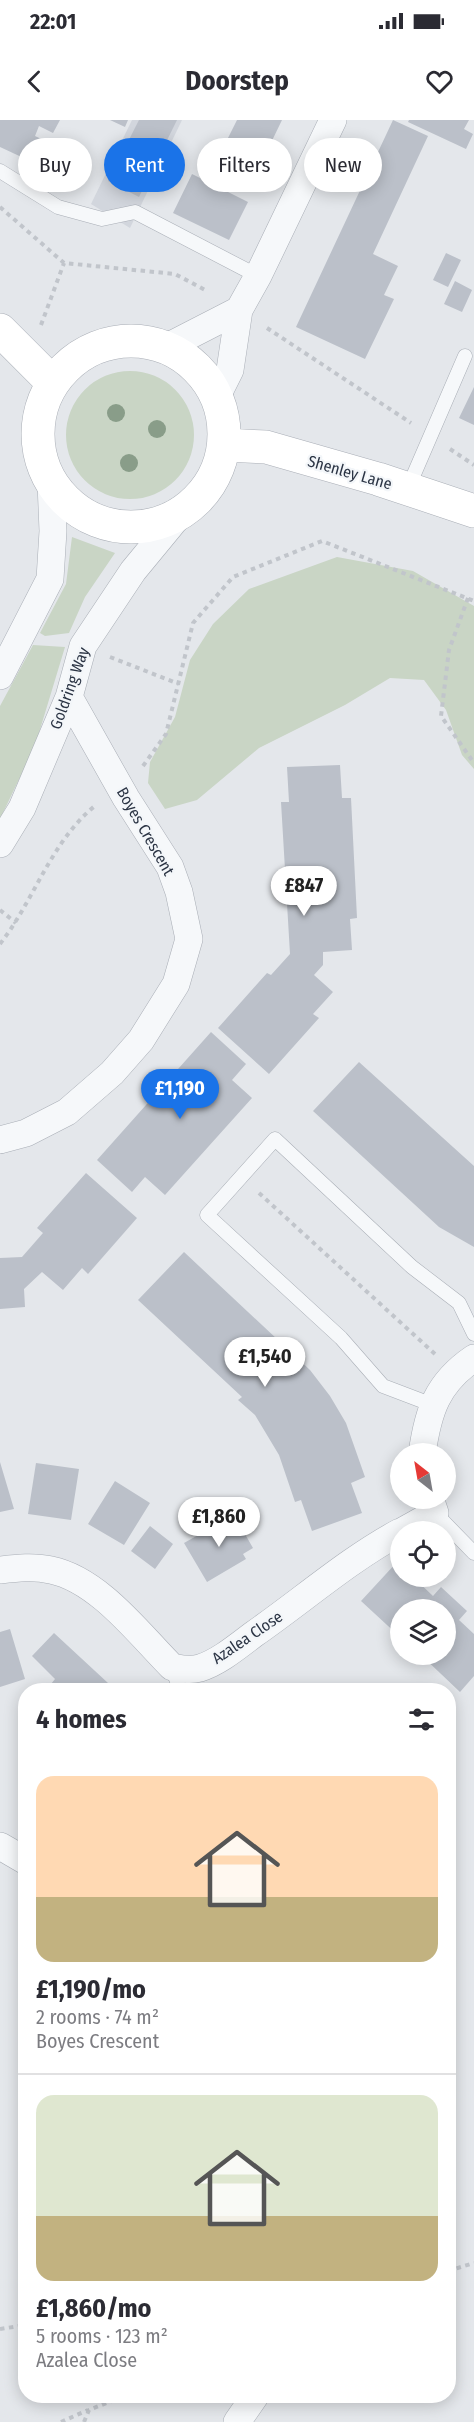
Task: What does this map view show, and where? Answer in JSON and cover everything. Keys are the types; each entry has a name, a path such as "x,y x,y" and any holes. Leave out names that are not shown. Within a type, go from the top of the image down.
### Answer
{"main road":[{"path":"0,330 53,383"},
{"path":"120,341 148,342 174,351 196,367 213,390 223,416 224,445 217,472 201,496 180,514 153,525 123,527 95,521 70,505 51,483 40,459 37,433 41,407 53,383 71,363 94,348 120,341"},
{"name":"Shenley Lane","path":"224,445 266,447 408,488 474,511"}],"street":[{"path":"216,398 230,370 239,310 258,276 333,120"},
{"path":"165,348 239,310"},
{"path":"0,676 50,579 53,531 51,483"},
{"name":"Goldring Way","path":"0,844 22,807 69,697 83,646 133,571 180,514"},
{"name":"Boyes Crescent","path":"0,1140 27,1133 67,1112 112,1073 141,1040 176,984 189,939 179,892 170,867 120,788 69,697"},
{"path":"423,1443 433,1405 441,1389 465,1365"},
{"name":"Azalea Close","path":"414,1521 428,1509"},
{"name":"Azalea Close","path":"0,1570 26,1567 51,1570 78,1579 106,1599 176,1679 186,1670 200,1668 226,1654 341,1569 390,1538"},
{"path":"0,1846 18,1856"},
{"path":"237,2422 250,2403"}],"lane":[{"path":"0,171 58,207 102,219 135,212 258,276"},
{"path":"408,488 465,356"},
{"path":"433,1405 383,1386 341,1338 207,1215 276,1139 412,1267 459,1303 474,1334"},
{"path":"435,1509 474,1553"}],"path":[{"path":"0,944 16,923 58,846 78,820 120,788 141,768 166,734 193,623 233,577 322,541 474,601"},
{"path":"468,598 449,650 441,716 474,763"},
{"path":"0,910 16,923"},
{"path":"241,1177 465,1365"},
{"path":"456,2269 474,2263"},
{"path":"0,2329 18,2326"},
{"path":"61,2422 106,2403"},
{"path":"84,2422 89,2410"}],"shaded area":[{"path":"132,120 182,120 173,138 123,138"},
{"path":"104,177 104,192 147,192 130,228 91,204"}],"green space":[{"path":"130,371 154,376 175,390 189,411 194,435 189,459 175,480 154,494 130,499 106,494 85,480 71,459 66,435 71,411 85,390 106,376"},
{"path":"72,537 115,553 85,597 69,633 45,636 40,633 66,584"},
{"path":"337,557 413,571 474,606 474,769 462,755 446,710 424,680 390,678 345,705 259,748 197,800 165,809 148,783 150,762 175,717 190,660 213,624 249,589"},
{"path":"33,645 65,647 35,746 0,819 0,706"}],"building":[{"path":"0,120 60,120 53,133 39,126 35,136 39,138 18,138 18,155 0,147"},
{"path":"110,120 128,120 125,127"},
{"path":"139,120 177,120 168,138 130,138"},
{"path":"237,120 282,120 273,138 228,138"},
{"path":"393,120 428,136 373,254 398,266 384,295 394,299 365,359 296,327 359,192 382,192 382,143"},
{"path":"409,120 469,120 464,129 473,134 466,149 408,122"},
{"path":"192,174 197,176 197,192 228,192 248,202 229,240 173,213"},
{"path":"129,192 141,192 139,197"},
{"path":"446,253 461,260 448,287 433,280"},
{"path":"455,281 472,290 462,312 444,304"},
{"path":"474,387 474,425 459,418"},
{"path":"340,765 342,798 351,798 357,918 350,919 352,950 323,952 323,965 314,975 333,992 313,1014 319,1018 269,1074 218,1028 267,973 271,975 290,954 281,802 289,802 287,767"},
{"path":"211,1032 246,1064 232,1080 252,1098 165,1195 145,1177 132,1192 97,1160"},
{"path":"359,1062 474,1166 474,1247 439,1227 313,1111"},
{"path":"86,1173 137,1218 88,1274 82,1268 63,1290 42,1272 24,1289 25,1307 0,1309 0,1258 22,1257 43,1233 37,1228"},
{"path":"184,1252 310,1370 330,1396 346,1423 365,1477 351,1483 362,1513 312,1531 301,1500 295,1502 279,1455 255,1415 238,1400 242,1397 138,1300"},
{"path":"0,1462 14,1509 0,1512"},
{"path":"36,1463 79,1469 71,1520 28,1514"},
{"path":"115,1481 150,1503 124,1545 88,1524"},
{"path":"234,1515 253,1548 243,1554 246,1559 207,1582 184,1543"},
{"path":"150,1526 173,1544 155,1569 131,1551"},
{"path":"390,1570 390,1587 424,1587 433,1596 441,1587 454,1599 390,1599 390,1628 361,1601"},
{"path":"456,1601 467,1611 459,1620 474,1634 474,1676 460,1692 456,1688 456,1683 451,1683 432,1665 456,1665"},
{"path":"10,1629 25,1679 0,1687 0,1632"},
{"path":"54,1633 108,1683 52,1683 55,1679 32,1656"}]}
